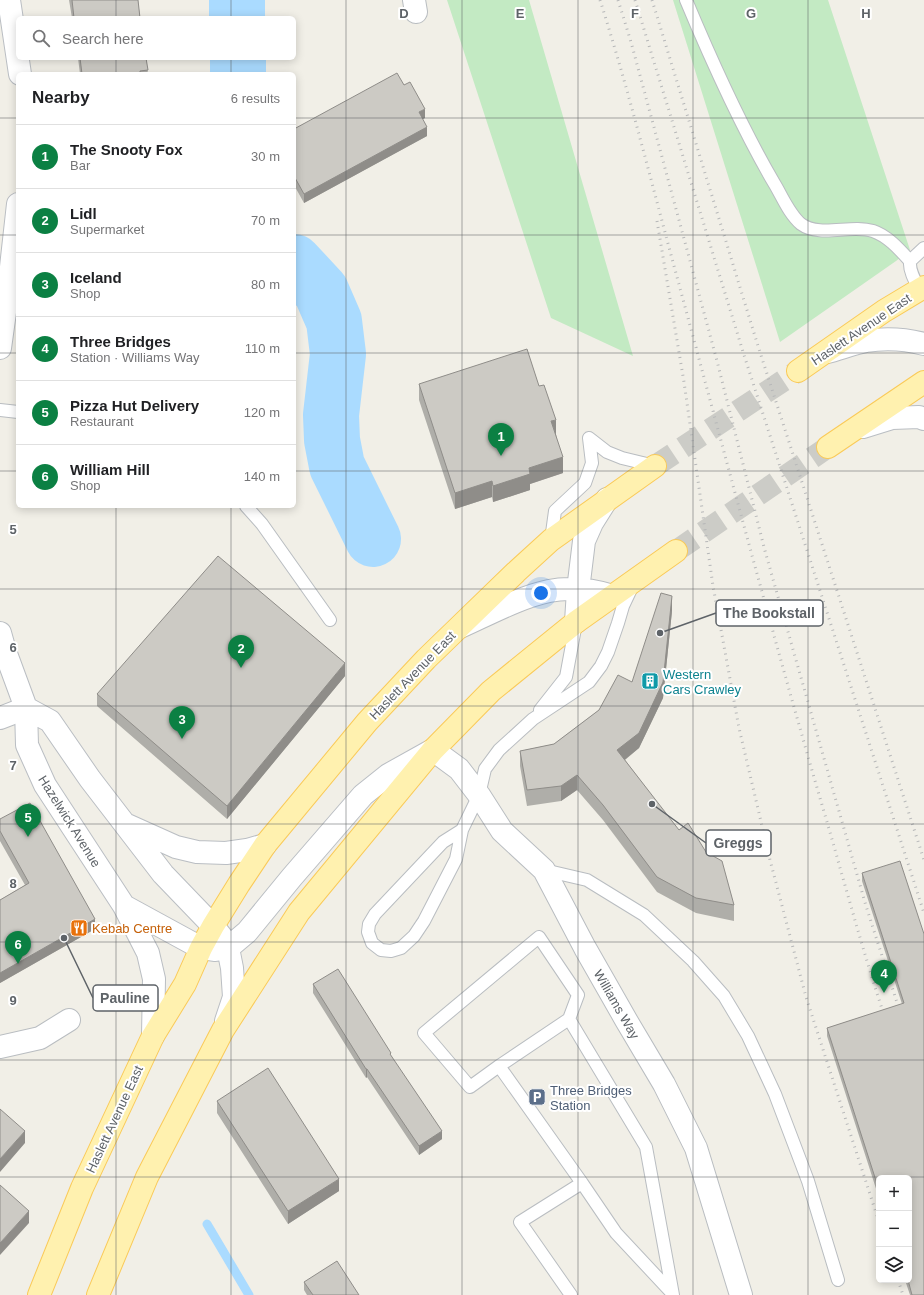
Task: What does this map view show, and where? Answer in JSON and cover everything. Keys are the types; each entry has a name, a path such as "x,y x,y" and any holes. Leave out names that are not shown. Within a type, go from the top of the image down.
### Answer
{"main road":[{"name":"Haslett Avenue East","path":"798,371 884,311 922,288"},
{"path":"828,446 924,382"},
{"name":"Haslett Avenue East","path":"39,1295 82,1188 153,1036 185,984 201,948 213,926 265,845 367,722 426,659 551,540 655,466"},
{"path":"98,1295 147,1177 223,1030 299,912 433,750 491,691 576,622 618,601 635,580 676,551"}],"street":[{"path":"9,0 16,47"},
{"path":"18,60 20,72"},
{"path":"0,348 16,222"},
{"path":"824,353 866,341 910,341 924,344"},
{"path":"846,433 892,418 919,417 924,419"},
{"path":"576,622 584,541 592,523 607,499"},
{"path":"457,629 530,596 550,591 578,590 599,592 618,601"},
{"name":"Hazelwick Avenue","path":"0,633 26,708 27,745 45,785 124,906 148,954 154,979 153,1036"},
{"path":"0,718 26,708 50,722 90,779 162,874 213,926 228,948 232,968 234,997 223,1030"},
{"path":"201,948 214,950 228,948 247,932 363,795 388,775 433,750"},
{"name":"Williams Way","path":"433,750 459,769 479,795 502,831 544,870 626,1020 664,1084 696,1148 741,1295"},
{"path":"124,824 176,847 197,852 226,853 247,850 265,845"},
{"name":"Hazelwick Avenue","path":"124,906 201,948"},
{"path":"0,1047 40,1038 69,1020"}],"lane":[{"path":"686,0 739,117 792,214 801,223 811,229 861,229 872,231 887,239 910,261 912,274 922,288"},
{"path":"910,261 924,248"},
{"path":"0,410 16,412"},
{"path":"551,540 555,511 585,483 592,463 589,438 607,452 622,458 655,466"},
{"path":"248,508 262,524 330,620"},
{"path":"462,830 443,842 375,914 369,924 368,932 372,943 381,950 391,951 401,948 414,936 424,921 456,859 462,830 479,795 485,769 499,750 533,719 589,682 601,666 608,652 618,624 618,601"},
{"path":"533,719 566,677 576,622"},
{"path":"544,870 587,880 644,915 693,961 724,996 748,1036 775,1094 808,1181 838,1280"},
{"path":"539,937 578,995 569,1018 499,1066 470,1087 424,1033 539,937"},
{"path":"569,1018 646,1147 672,1294"},
{"path":"499,1066 616,1233 672,1294"},
{"path":"571,1295 520,1222 582,1183"}],"green space":[{"path":"447,0 529,0 633,356 551,318"},
{"path":"673,0 828,0 910,250 780,342"}],"building":[{"path":"72,0 138,0 140,16 74,16"},
{"path":"80,60 146,60 148,70 140,72 82,72"},
{"path":"397,73 404,85 410,82 425,109 419,112 427,127 304,194 296,180 296,128"},
{"path":"527,349 539,386 544,385 556,420 551,421 563,457 529,468 530,474 493,486 492,481 455,493 419,384"},
{"path":"218,556 345,663 227,806 97,694"},
{"path":"661,593 672,596 663,682 639,733 617,750 679,830 688,823 706,852 722,861 734,905 696,898 657,877 603,805 577,775 561,786 527,790 520,751 554,744 599,710 618,675 632,682"},
{"path":"30,803 95,919 0,973 0,900 29,883 0,831 0,819"},
{"path":"900,861 924,934 924,1295 912,1295 909,1283 912,1283 912,1175 876,1175 876,1181 827,1028 904,1003 862,873"},
{"path":"338,969 391,1053 390,1054 442,1131 419,1146 366,1069 313,984"},
{"path":"268,1068 339,1179 288,1211 217,1101"},
{"path":"0,1109 25,1131 0,1159"},
{"path":"0,1185 29,1211 0,1243"},
{"path":"337,1261 359,1295 313,1295 304,1282"}],"waterway":[{"path":"237,0 237,16"},
{"path":"238,60 238,72"},
{"path":"296,264 321,291 334,321 338,354 331,415 332,440 337,466 373,539"},
{"path":"207,1224 249,1295"}],"tunnel":[{"path":"655,466 798,371"},
{"path":"676,551 828,447"}],"railway":[{"path":"600,0 631,103 788,686 855,922 886,1021"},
{"path":"618,0 631,42 717,361 765,551 866,906 901,1015"},
{"path":"635,0 744,355 924,913"},
{"path":"652,0 758,346 924,860"},
{"path":"657,221 684,382 713,586 739,728 770,860 806,997 876,1213"},
{"path":"899,1283 903,1295"}],"place":[{"name":"The Snooty Fox","path":"501,456"},
{"name":"The Bookstall","path":"660,633"},
{"name":"Lidl","path":"241,668"},
{"name":"Western Cars Crawley","path":"650,681"},
{"name":"Iceland","path":"182,739"},
{"name":"Greggs","path":"652,804"},
{"name":"Pizza Hut Delivery","path":"28,837"},
{"name":"Kebab Centre","path":"79,928"},
{"name":"Pauline","path":"64,938"},
{"name":"William Hill","path":"18,964"},
{"name":"Three Bridges","path":"884,993"},
{"name":"Three Bridges Station","path":"537,1097"}]}
